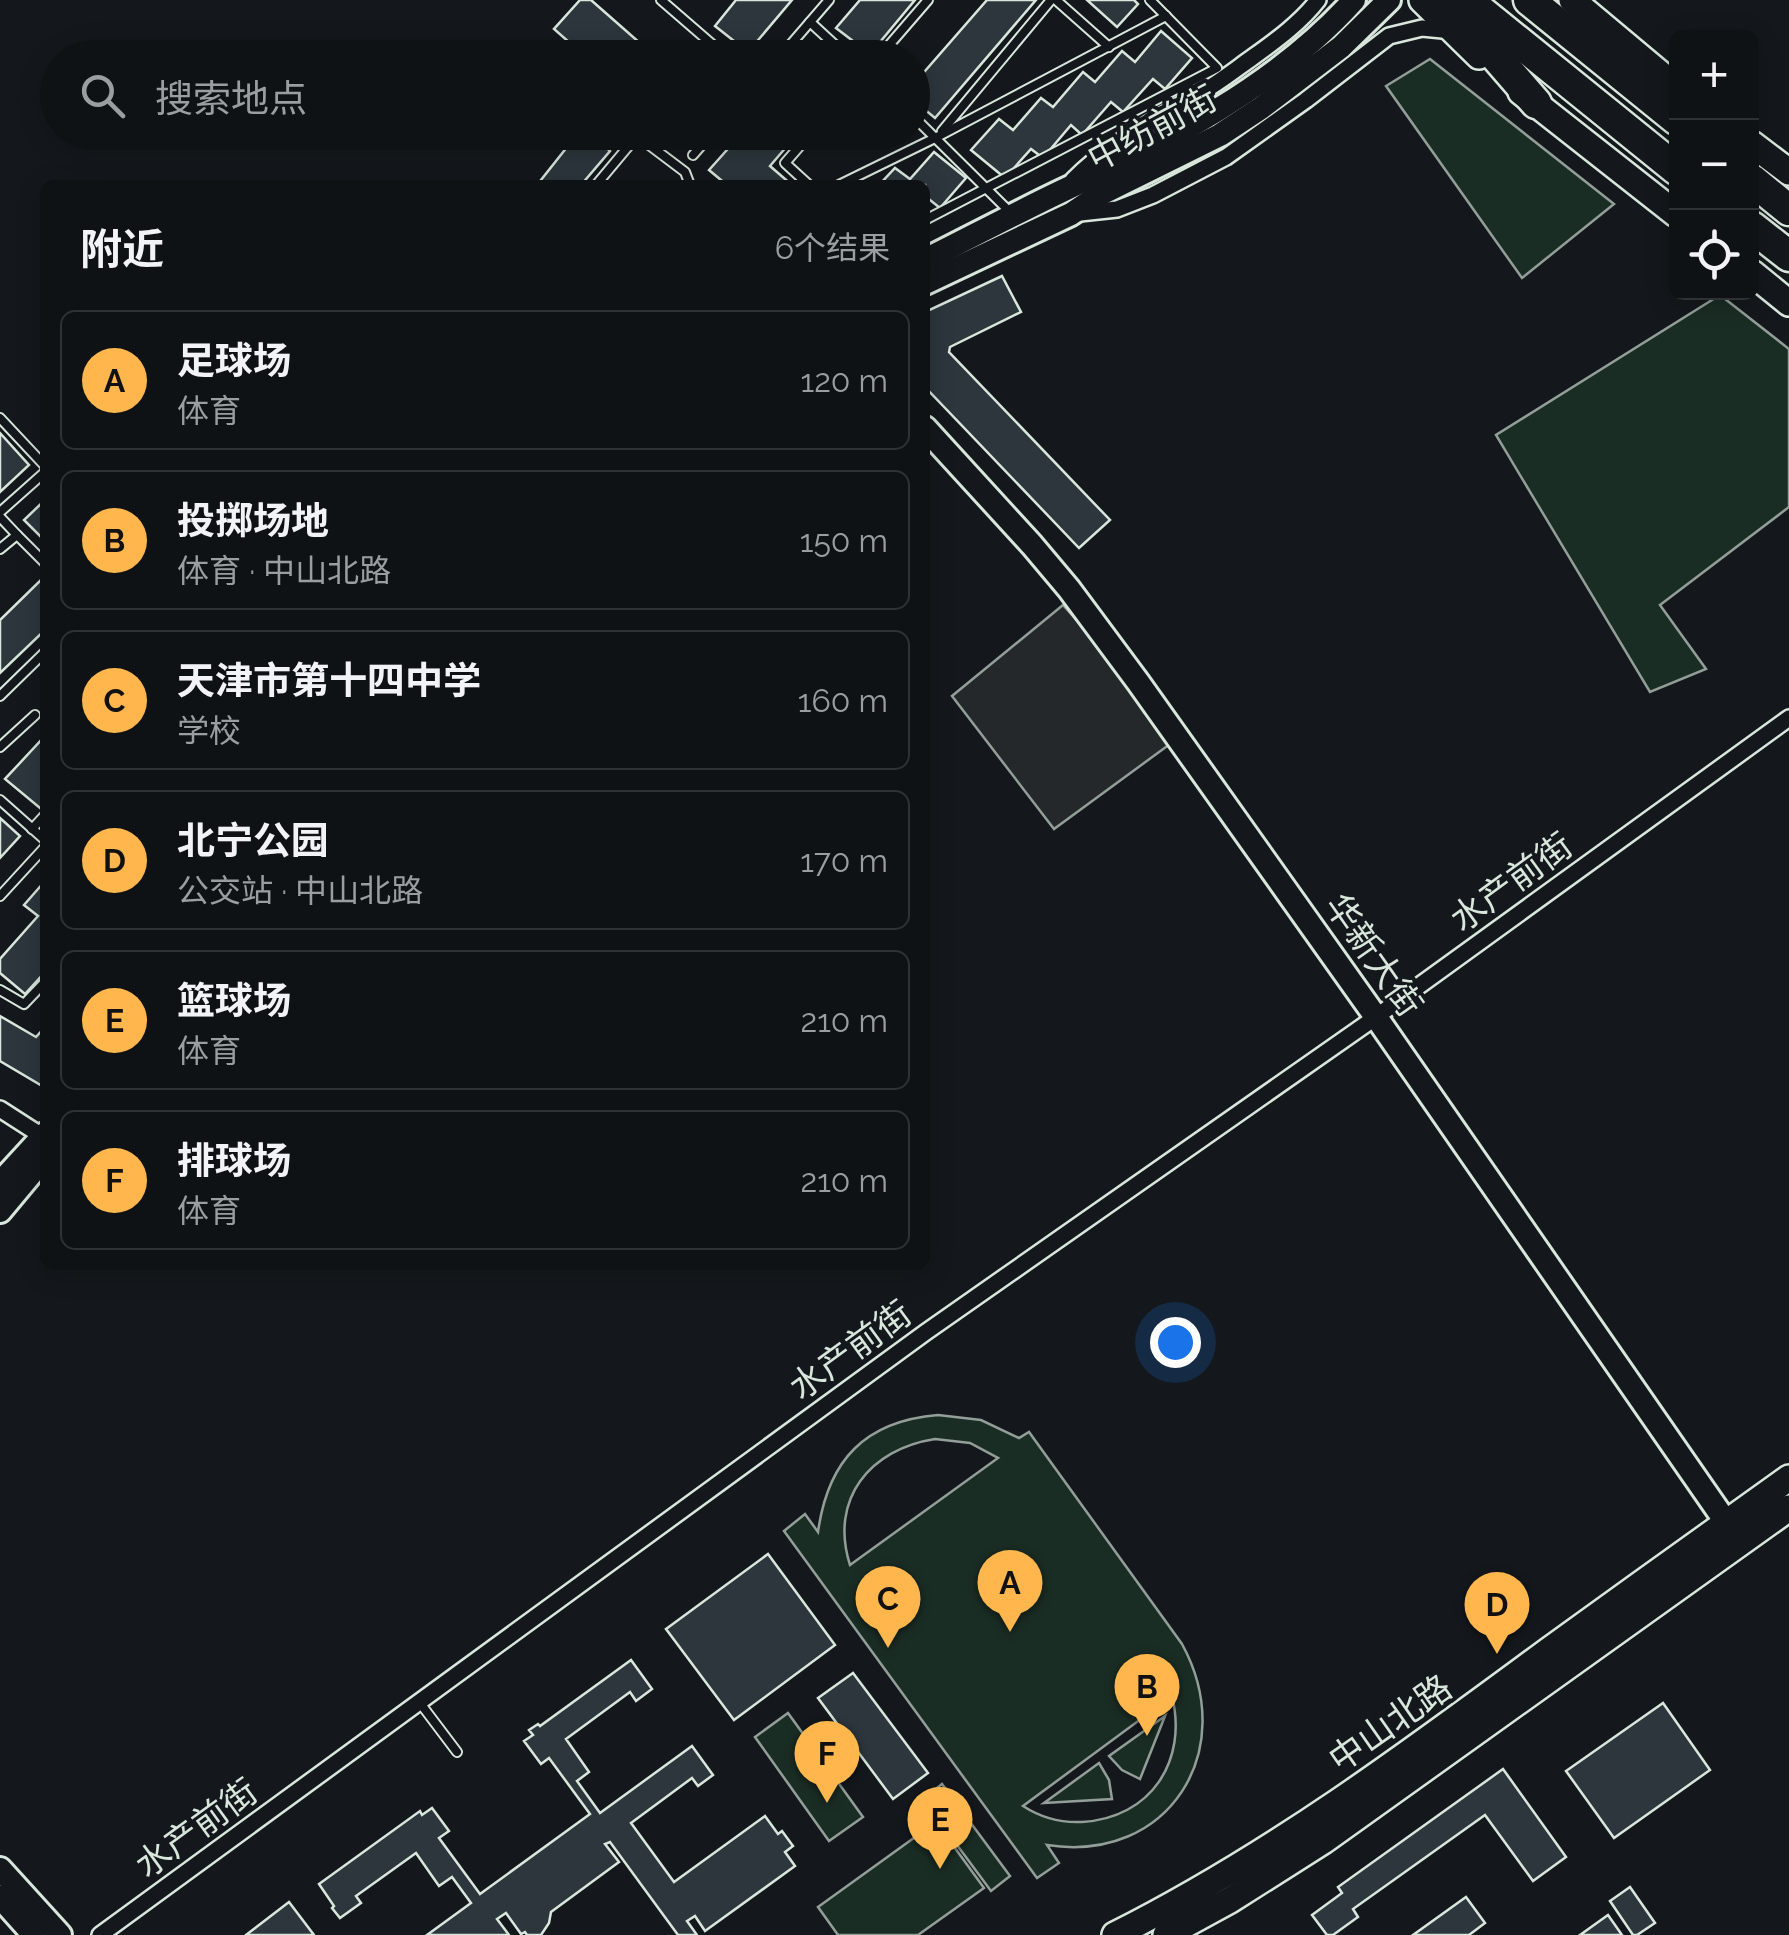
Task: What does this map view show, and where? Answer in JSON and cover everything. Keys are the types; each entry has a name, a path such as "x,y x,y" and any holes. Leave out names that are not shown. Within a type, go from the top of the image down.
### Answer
{"highway":[{"path":"1447,0 1536,103"},
{"path":"1467,0 1669,163"},
{"path":"1529,0 1669,114"},
{"path":"1759,186 1789,210"},
{"path":"1759,232 1789,256"}],"main road":[{"path":"1422,0 1489,66 1671,210"},
{"path":"1558,0 1614,35"},
{"path":"1572,0 1669,81"},
{"path":"1759,149 1789,172"},
{"path":"1759,279 1789,303"},
{"name":"中山北路","path":"1166,1935 1324,1841 1600,1645 1733,1532 1789,1478"},
{"name":"中山北路","path":"1115,1935 1312,1820 1733,1532 1789,1508"}],"street":[{"path":"1062,190 1117,141 1204,91 1272,44 1318,0"},
{"path":"930,258 1183,131 1234,100 1308,45 1354,0"},
{"name":"中纺前街","path":"930,281 1220,136 1341,47 1388,0"},
{"path":"1070,214 1117,208 1152,195 1226,156 1388,36 1422,28 1453,31"},
{"name":"华新大街","path":"930,433 1068,588 1138,682 1376,1016 1733,1532"},
{"name":"水产前街","path":"100,1935 926,1332 1376,1016 1789,718"},
{"path":"0,1110 40,1138"},
{"path":"0,1183 40,1145"},
{"path":"0,1211 40,1147"},
{"path":"0,1868 60,1935"},
{"path":"0,1897 34,1935"}],"lane":[{"path":"661,0 707,40"},
{"path":"794,40 829,0"},
{"path":"894,40 928,0"},
{"path":"937,137 1053,0 1109,47"},
{"path":"930,217 1218,68 1150,0"},
{"path":"930,140 1166,16"},
{"path":"810,22 830,40"},
{"path":"930,131 1014,216"},
{"path":"600,180 623,150"},
{"path":"656,150 685,172 688,180"},
{"path":"693,155 697,150"},
{"path":"796,150 785,163 804,180"},
{"path":"848,180 910,150"},
{"path":"0,418 40,463"},
{"path":"40,474 0,515 40,558"},
{"path":"0,549 17,535"},
{"path":"0,696 40,657"},
{"path":"0,747 35,715"},
{"path":"0,800 40,838"},
{"path":"32,829 40,820"},
{"path":"2,890 40,848"},
{"path":"0,990 24,1004 40,987"},
{"path":"420,1703 457,1752"}],"green space":[{"path":"1430,59 1614,204 1522,278 1386,86"},
{"path":"1712,300 1726,300 1789,349 1789,507 1660,605 1706,669 1650,692 1496,435"},
{"path":"938,1415 981,1420 1019,1438 1029,1432 1182,1644 1198,1684 1203,1723 1197,1759 1182,1791 1159,1818 1128,1837 1090,1846 1047,1845 1059,1863 1037,1878 784,1531 805,1514 818,1532 831,1484 854,1449 890,1426","holes":["935,1439 970,1443 998,1458 850,1565 845,1519 860,1481 891,1454","1172,1696 1176,1720 1169,1763 1145,1798 1127,1810 1082,1822 1051,1818 1023,1806"]},
{"path":"788,1713 863,1817 829,1841 755,1737"},
{"path":"1165,1716 1140,1779 1122,1770 1109,1756"},
{"path":"1099,1763 1109,1780 1112,1799 1044,1803"},
{"path":"942,1784 1010,1876 991,1891 923,1799"},
{"path":"936,1822 984,1888 918,1935 838,1935 818,1907"}],"shaded area":[{"path":"1063,605 1170,744 1054,829 952,696"}],"building":[{"path":"580,0 591,0 637,40 567,40 554,29"},
{"path":"736,0 792,0 758,40 733,40 715,26"},
{"path":"860,0 915,0 882,40 852,40 836,28"},
{"path":"987,0 1036,0 935,118 930,114 930,65"},
{"path":"1087,0 1134,0 1138,4 1117,27"},
{"path":"1161,31 1192,58 1165,89 1153,79 1123,112 1111,102 1082,135 1071,125 1043,158 1031,149 1005,178 971,150 999,119 1013,130 1041,98 1053,107 1083,72 1095,82 1122,51 1135,62"},
{"path":"565,150 610,151 585,180 541,180"},
{"path":"727,150 784,150 770,166 786,180 721,180 709,170"},
{"path":"934,152 966,178 940,208 930,200 930,180 884,180 895,168 910,179"},
{"path":"1002,276 1021,312 950,347 949,352 1110,520 1079,548 930,392 930,310"},
{"path":"0,433 29,465 0,492"},
{"path":"40,505 40,536 24,520"},
{"path":"40,581 40,635 0,673 0,620"},
{"path":"40,741 40,808 5,779"},
{"path":"0,818 20,836 0,858"},
{"path":"40,887 40,978 25,994 0,973 0,959 38,916 24,905"},
{"path":"0,1016 36,1037 40,1033 40,1085 0,1061"},
{"path":"768,1554 835,1645 734,1720 666,1629"},
{"path":"631,1660 652,1689 636,1701 630,1692 566,1739 589,1772 577,1781 600,1813 692,1746 713,1775 698,1786 692,1778 631,1823 674,1882 765,1816 793,1846 785,1852 795,1866 705,1931 695,1916 687,1921 697,1935 678,1935 610,1842 605,1844 619,1862 551,1912 541,1935 521,1934 506,1913 497,1919 509,1935 427,1935 471,1903 452,1877 439,1886 416,1853 356,1896 361,1903 340,1918 319,1884 420,1811 422,1815 432,1808 449,1831 439,1838 480,1894 590,1814 549,1758 541,1764 524,1741 533,1735 529,1730"},
{"path":"853,1673 928,1773 893,1799 818,1698"},
{"path":"1663,1703 1710,1770 1614,1838 1566,1771"},
{"path":"1503,1769 1566,1857 1533,1881 1485,1815 1353,1909 1358,1917 1333,1935 1327,1935 1312,1915 1342,1893 1338,1887"},
{"path":"1630,1887 1655,1923 1637,1935 1633,1935 1610,1901"},
{"path":"1466,1897 1485,1923 1469,1935 1413,1935"},
{"path":"289,1902 314,1935 246,1935"},
{"path":"1608,1915 1622,1935 1580,1935"}],"place":[{"name":"足球场","path":"1010,1632"},
{"name":"天津市第十四中学","path":"888,1648"},
{"name":"北宁公园","path":"1497,1654"},
{"name":"投掷场地","path":"1147,1736"},
{"name":"排球场","path":"827,1803"},
{"name":"篮球场","path":"940,1869"}]}
